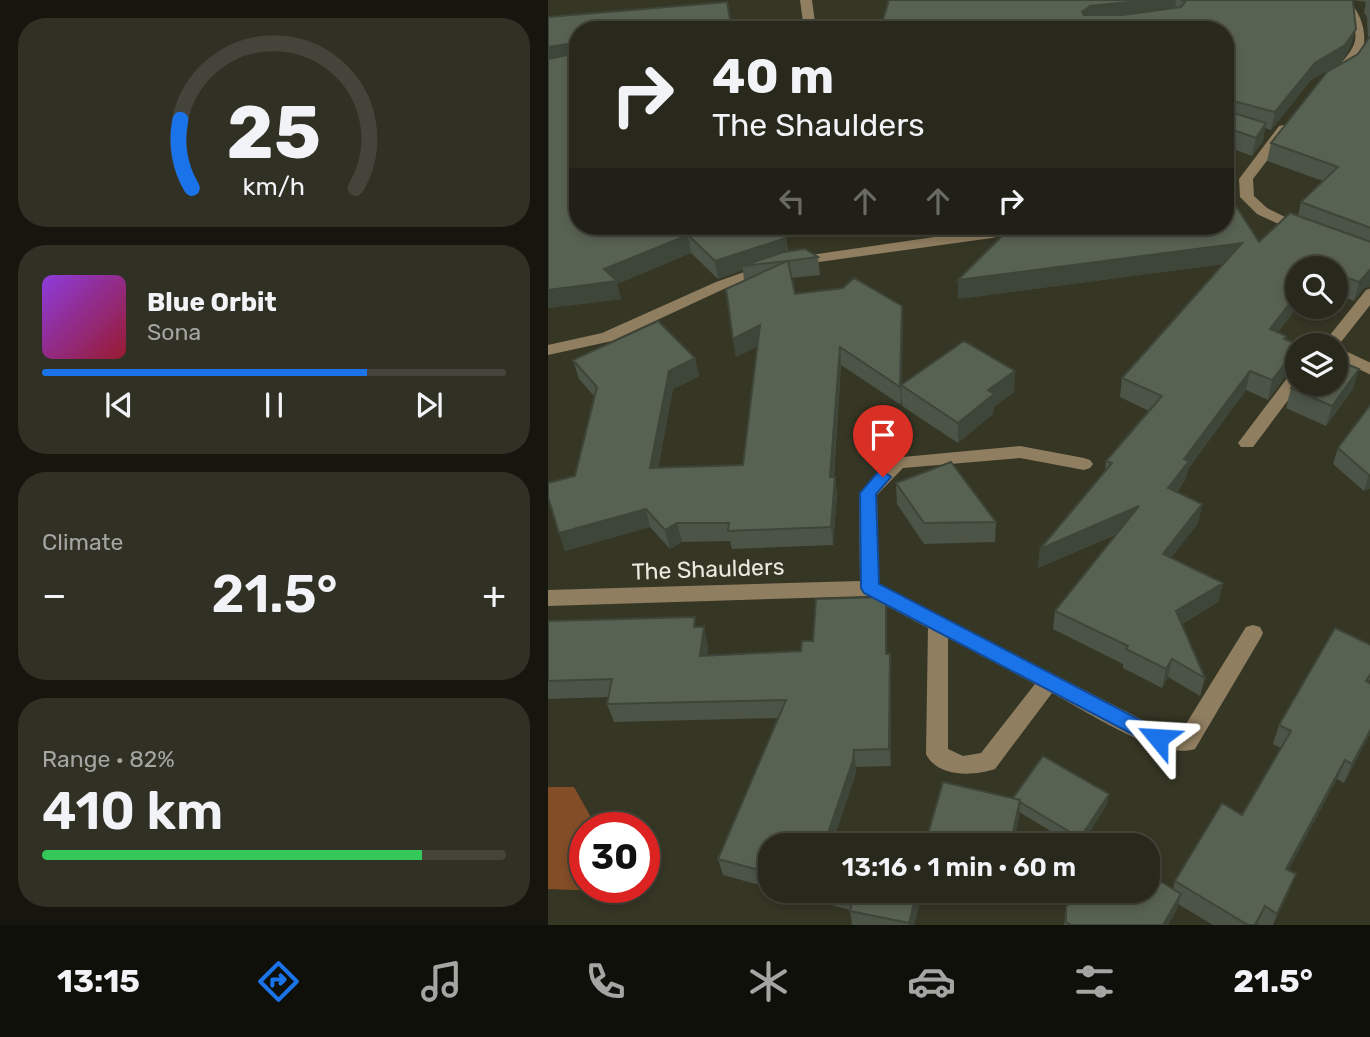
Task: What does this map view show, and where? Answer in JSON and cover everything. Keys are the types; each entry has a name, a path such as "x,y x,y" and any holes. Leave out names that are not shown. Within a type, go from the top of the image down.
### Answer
{"street":[{"path":"806,0 809,21"},
{"path":"1327,79 1347,67 1360,47 1361,30 1358,17 1350,4"},
{"path":"1293,117 1270,137 1246,179 1241,198 1262,211 1316,236"},
{"path":"908,235 912,244"},
{"path":"549,352 606,337 721,285 783,264 984,235"},
{"path":"1339,333 1370,293"},
{"path":"1348,358 1370,370"},
{"path":"1247,443 1285,393"},
{"path":"870,588 868,493 898,462 1019,452 1084,464"},
{"name":"The Shaulders","path":"548,598 870,588 1161,740 1187,743 1253,633"},
{"path":"938,622 937,754 962,766 987,762 1049,682"}],"shaded area":[{"path":"548,787 574,787 588,812 569,812 569,890 548,889"}],"building":[{"path":"889,0 1149,0 1090,6 1082,12 1084,15 1123,15 1181,7 1185,2 1181,0 1352,0 1356,29 1345,45 1315,63 1275,112 1234,101 1234,21 883,21"},
{"path":"727,2 730,21 569,21 569,44 548,47 548,17"},
{"path":"1371,35 1371,228 1301,202 1338,167 1271,143 1327,72 1358,54"},
{"path":"569,55 569,235 688,235 604,269 617,281 548,290 548,59"},
{"path":"1234,113 1266,123 1256,138 1234,130"},
{"path":"1234,203 1259,242 1290,213 1371,242 1371,269 1359,282 1348,278 1348,256 1285,256 1285,310 1270,329 1285,336 1285,363 1272,380 1250,371 1184,459 1189,461 1168,488 1202,504 1163,554 1223,583 1176,611 1205,678 1172,659 1166,669 1126,649 1128,646 1055,611 1139,506 1040,549 1112,463 1106,461 1162,396 1122,378 1242,243 958,280 1003,235 1234,235"},
{"path":"688,235 781,235 786,238 715,261"},
{"path":"805,249 818,257 788,261 795,294 843,288 854,278 902,306 900,387 840,347 830,477 835,477 831,527 728,531 729,523 677,523 665,530 646,509 559,533 548,497 548,483 575,476 597,387 573,360 658,321 695,358 669,371 650,468 743,465 760,325 733,339 726,289 787,261 742,266 784,252"},
{"path":"964,341 1015,371 988,390 994,394 958,423 901,385"},
{"path":"1348,365 1359,369 1348,384"},
{"path":"1309,396 1339,396 1332,406"},
{"path":"1371,404 1371,475 1369,475 1338,448"},
{"path":"951,462 996,522 924,523 896,483"},
{"path":"886,597 886,654 890,654 889,749 854,750 828,833 758,833 758,870 718,859 786,700 607,704 612,679 548,681 548,621 695,617 694,627 704,627 700,656 801,651 802,641 813,641 816,599"},
{"path":"1335,628 1371,645 1371,673 1366,681 1371,684 1371,729 1352,764 1345,760 1286,869 1296,874 1277,914 1265,906 1255,925 1248,925 1175,881 1222,803 1242,815 1291,731 1279,725"},
{"path":"1043,756 1109,794 1083,833 1072,833 1013,798"},
{"path":"943,782 1020,800 1013,833 928,833"},
{"path":"1160,881 1181,894 1163,925 1071,925 1066,922 1068,903 1160,903"},
{"path":"852,903 914,903 909,923 850,911"}],"route":[{"path":"883,477 868,493 870,588 1158,738"}]}
